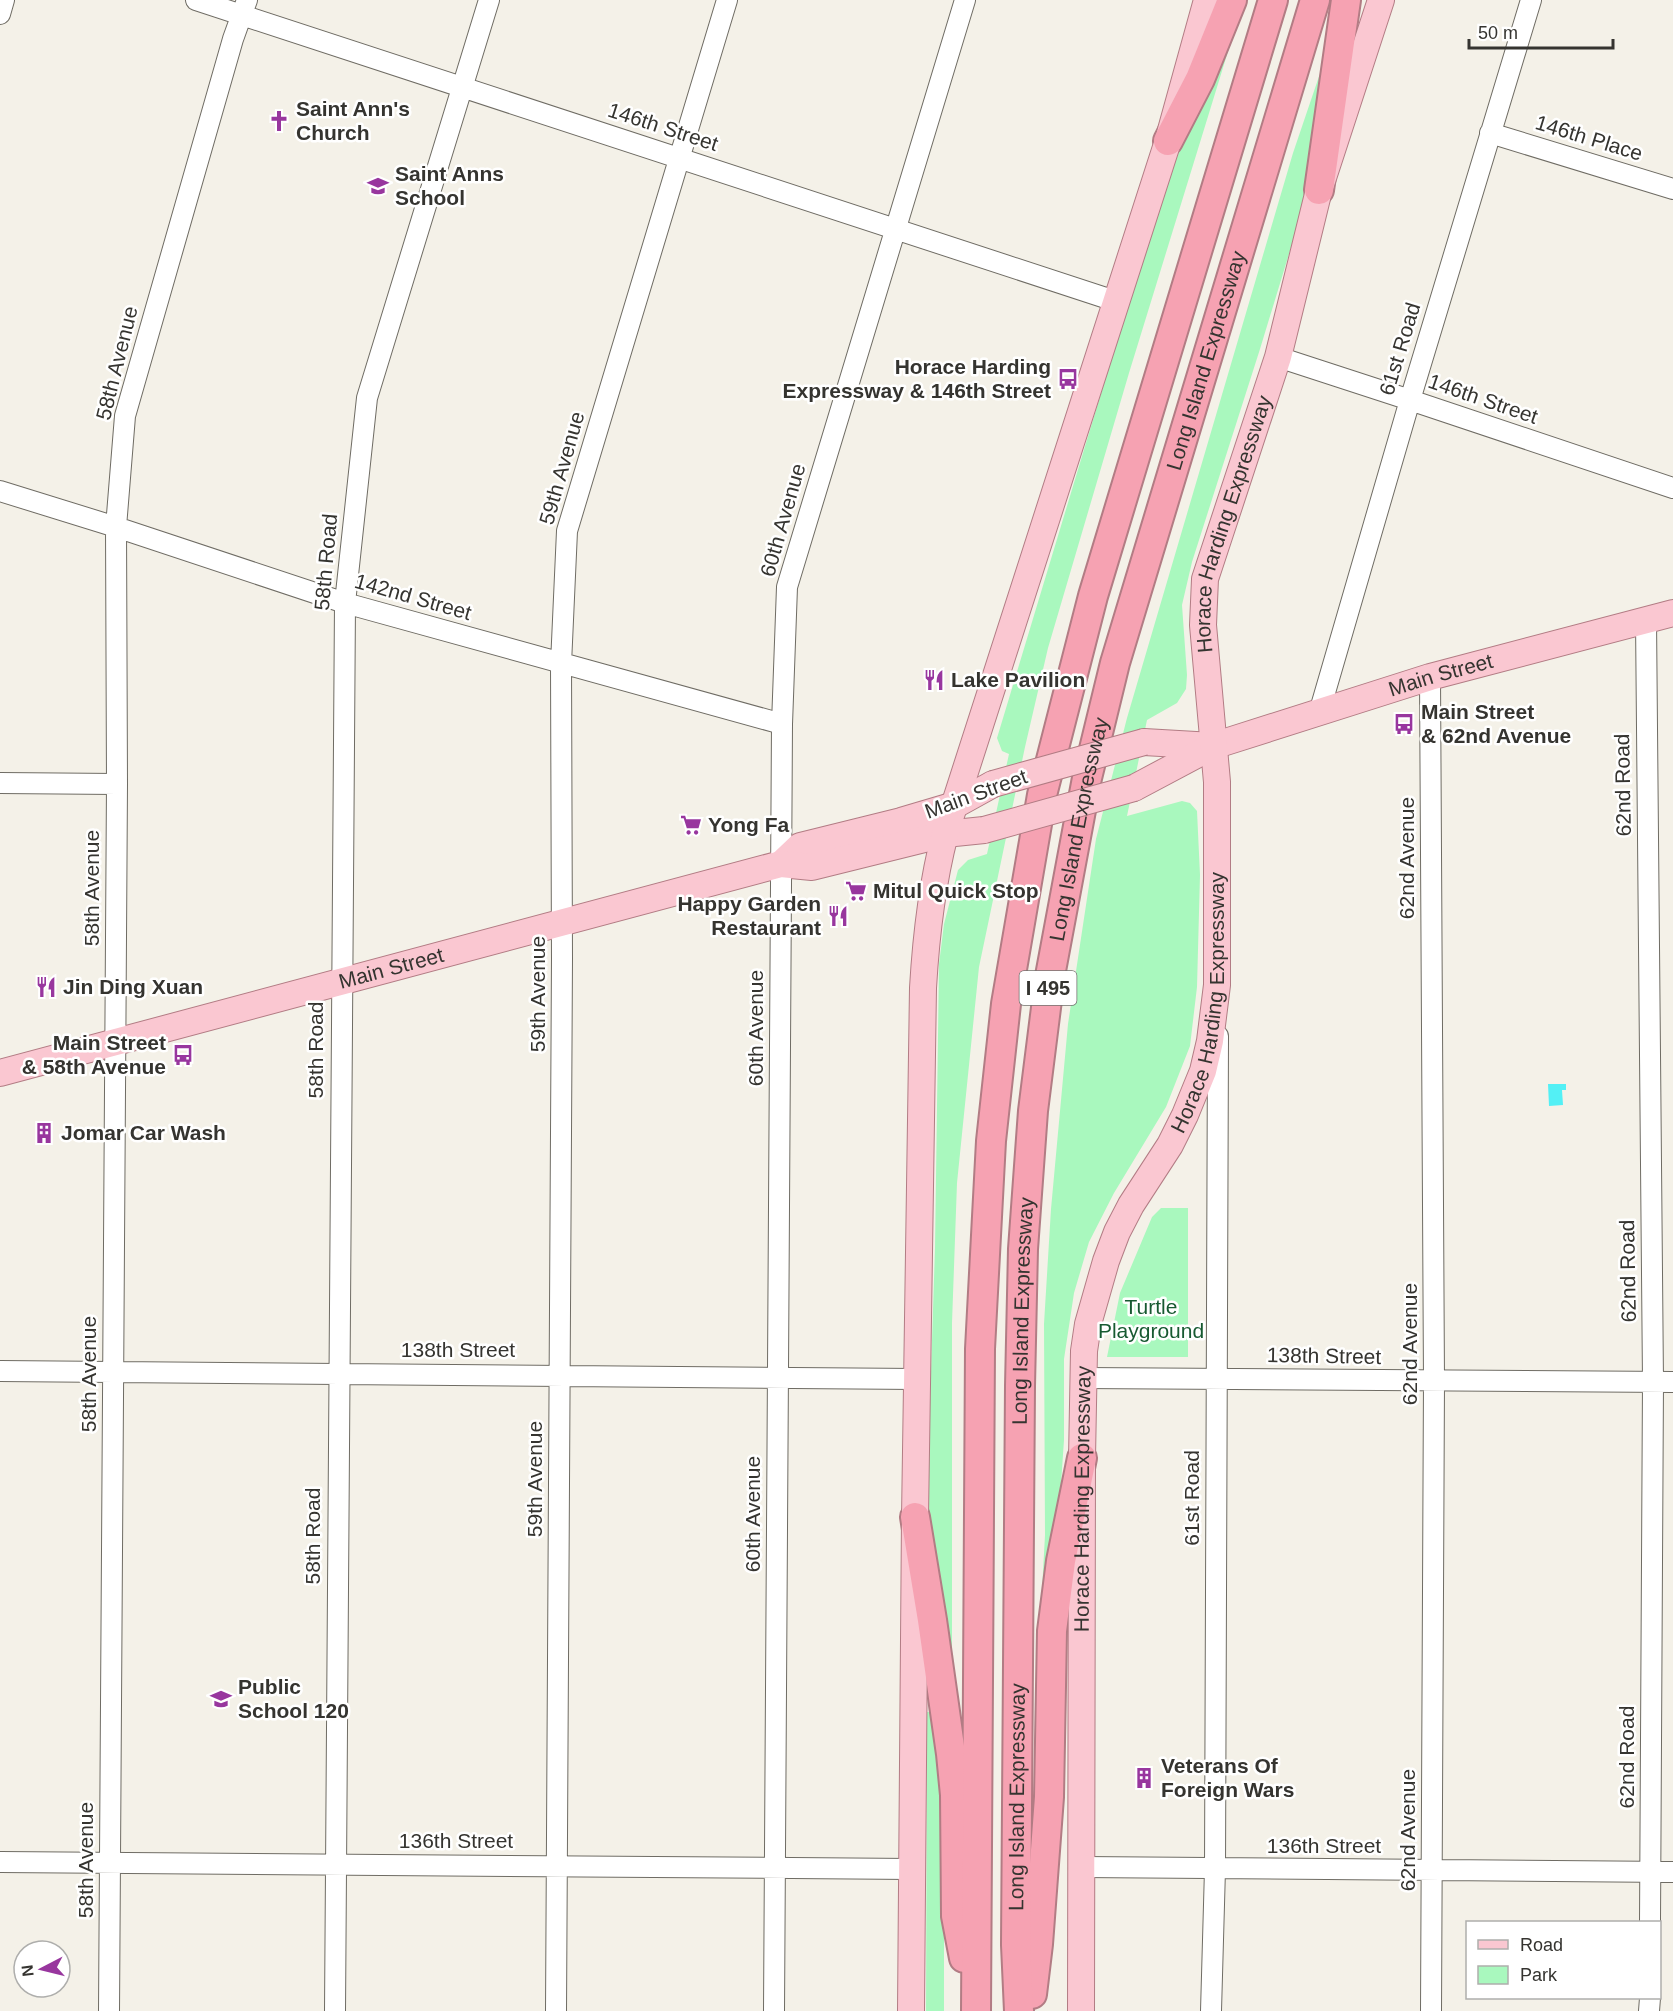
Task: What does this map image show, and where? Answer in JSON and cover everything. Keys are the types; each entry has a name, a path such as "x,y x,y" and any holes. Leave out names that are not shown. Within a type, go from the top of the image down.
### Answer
{"highway":[{"path":"1168,141 1200,79 1232,0"},
{"name":"Long Island Expressway","path":"975,2011 981,1326 990,1153 1006,1004 1042,795 1073,667 1273,0"},
{"name":"Long Island Expressway","path":"1019,2011 1016,1934 1023,1249 1034,1111 1050,976 1087,778 1115,663 1315,0"},
{"path":"1319,190 1346,0"},
{"path":"1030,2011 1038,1944 1048,1797 1052,1631 1061,1561 1082,1458"},
{"path":"915,1517 951,1754 955,1804 956,1916 975,2011"}],"main road":[{"path":"911,2011 916,1379 923,979 930,913 945,834 1168,141 1207,0"},
{"name":"Horace Harding Expressway","path":"1081,2011 1082,1458 1083,1378 1088,1324 1106,1261 1131,1205 1170,1145 1203,1071 1210,1041 1217,985 1217,782 1203,625 1205,579 1278,357 1319,190 1381,0"},
{"name":"Main Street","path":"0,1073 781,864 812,867 945,834 984,830 1134,788 1213,746 1430,677 1673,613"},
{"name":"Main Street","path":"781,864 800,846 955,805 993,784 1144,742 1213,746"}],"street":[{"path":"0,14 4,0"},
{"name":"146th Street","path":"196,0 245,7 463,86 1115,301"},
{"name":"58th Road","path":"335,2011 345,603 368,398 489,0"},
{"name":"59th Avenue","path":"555,2011 560,1375 561,664 567,531 727,0"},
{"name":"60th Avenue","path":"774,2011 782,724 787,587 965,0"},
{"name":"61st Road","path":"1319,713 1410,400 1531,0"},
{"name":"58th Avenue","path":"109,2011 117,784 116,526 125,416 245,7"},
{"name":"146th Place","path":"1491,133 1673,189"},
{"name":"146th Street","path":"1278,357 1673,488"},
{"name":"142nd Street","path":"0,492 116,526 345,603 782,724"},
{"name":"62nd Road","path":"1646,620 1653,1382 1650,1921"},
{"name":"62nd Avenue","path":"1430,677 1434,1381 1431,2011"},
{"path":"0,783 117,784"},
{"name":"61st Road","path":"1210,2011 1215,1869 1217,985"},
{"name":"138th Street","path":"0,1371 916,1379"},
{"name":"138th Street","path":"1083,1378 1673,1382"},
{"name":"136th Street","path":"0,1862 912,1869"},
{"name":"136th Street","path":"1082,1867 1673,1872"}],"green space":[{"path":"1242,6 1129,373 1048,648 979,967 957,1183 952,1323 952,1700 930,1556 927,1496 935,1248 939,964 944,924 958,870 968,860 987,854 1009,754 1002,751 997,738 1166,178"},
{"path":"1331,41 1306,198 1192,562 1182,605 1186,689 1177,703 1147,720 1127,816 1182,801 1190,803 1197,811 1200,875 1197,987 1190,1046 1166,1107 1114,1193 1089,1242 1074,1293 1064,1359 1064,1440 1061,1484 1040,1627 1045,1535 1044,1324 1051,1209 1068,1024 1096,839 1127,718 1293,153"},
{"name":"Turtle Playground","path":"1161,1208 1188,1208 1188,1357 1107,1357 1120,1293 1152,1217"},
{"path":"927,1712 932,1712 944,1808 944,2011 926,2011"}],"water":[{"path":"1548,1084 1566,1084 1566,1090 1562,1090 1563,1105 1549,1106"}],"place":[{"name":"Saint Ann's Church","path":"279,121"},
{"name":"Saint Anns School","path":"378,186"},
{"name":"Horace Harding Expressway & 146th Street","path":"1068,379"},
{"name":"Lake Pavilion","path":"934,680"},
{"name":"Main Street & 62nd Avenue","path":"1404,724"},
{"name":"Yong Fa","path":"691,825"},
{"name":"Mitul Quick Stop","path":"856,891"},
{"name":"Happy Garden Restaurant","path":"838,916"},
{"name":"Jin Ding Xuan","path":"46,987"},
{"name":"Main Street & 58th Avenue","path":"183,1055"},
{"name":"Jomar Car Wash","path":"44,1133"},
{"name":"Public School 120","path":"221,1699"},
{"name":"Veterans Of Foreign Wars","path":"1144,1778"}]}
